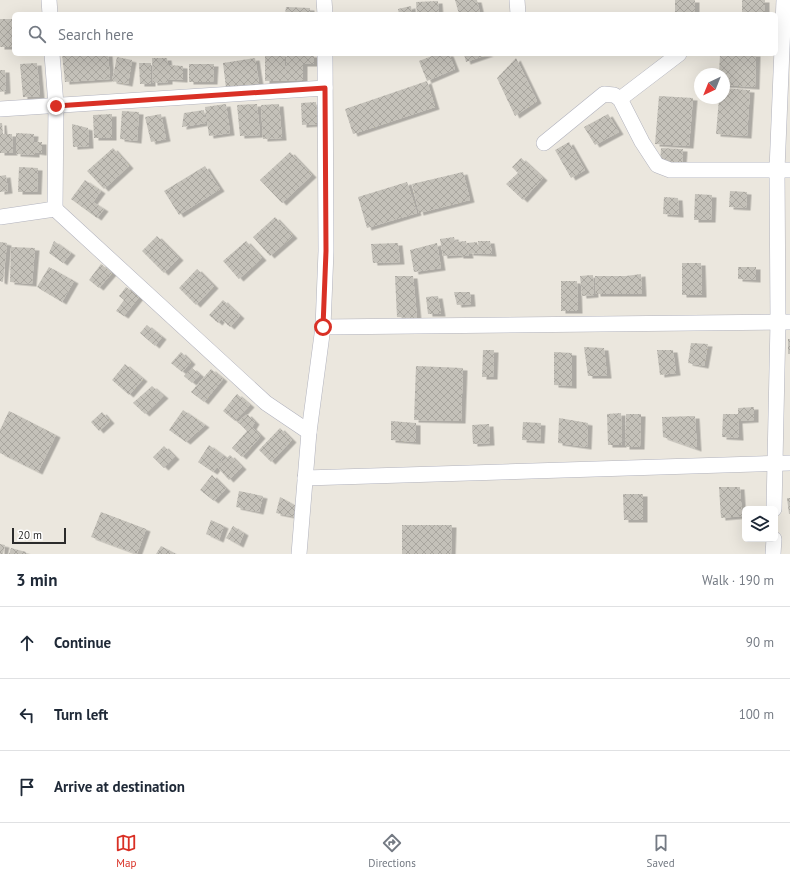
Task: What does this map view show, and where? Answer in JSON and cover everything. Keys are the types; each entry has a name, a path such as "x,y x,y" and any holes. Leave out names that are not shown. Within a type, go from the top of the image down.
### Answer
{"street":[{"path":"49,0 50,12"},
{"path":"324,0 325,12"},
{"path":"517,0 518,12"},
{"path":"775,506 783,463 784,0"},
{"path":"52,56 56,106 55,209 266,403 309,432"},
{"path":"298,554 309,432 323,327 326,251 325,56"},
{"path":"620,99 676,56"},
{"path":"0,109 325,88"},
{"path":"544,143 604,94 614,95 620,99 642,142 657,165 670,170 784,170"},
{"path":"0,217 55,209"},
{"path":"323,327 784,322"},
{"path":"305,478 783,463"},
{"path":"774,542 774,554"}],"building":[{"path":"455,0 477,0 480,12 458,12"},
{"path":"675,0 695,0 695,12 675,12"},
{"path":"742,0 765,0 765,12 742,12"},
{"path":"438,1 439,12 417,12 416,2"},
{"path":"411,6 412,12 399,12 398,9"},
{"path":"286,7 310,8 310,12 285,12"},
{"path":"0,19 12,19 12,47 0,47"},
{"path":"62,56 108,56 110,79 65,82"},
{"path":"265,56 285,56 285,77 287,56 314,56 314,64 303,64 303,80 265,81"},
{"path":"432,56 450,56 455,69 427,81 419,61"},
{"path":"464,56 483,56 466,62"},
{"path":"720,56 756,56 755,87 730,85 730,68 719,68"},
{"path":"117,57 132,60 128,84 112,81"},
{"path":"152,58 167,58 168,65 183,66 183,80 168,79 168,82 153,83"},
{"path":"255,58 259,83 226,88 223,63"},
{"path":"516,58 537,101 515,116 497,78"},
{"path":"37,63 40,96 23,97 20,64"},
{"path":"139,63 151,63 151,84 140,84"},
{"path":"189,64 214,64 213,82 189,82"},
{"path":"0,70 5,70 6,91 0,92"},
{"path":"427,81 435,107 353,134 345,109"},
{"path":"730,88 750,90 747,136 716,134 718,104 730,104"},
{"path":"659,96 693,98 689,146 655,144"},
{"path":"316,102 317,124 302,125 301,103"},
{"path":"226,104 230,133 209,136 205,107"},
{"path":"257,104 260,135 240,136 237,105"},
{"path":"279,104 282,138 263,139 261,105"},
{"path":"204,110 206,123 182,127 184,113"},
{"path":"122,111 139,112 137,141 120,139"},
{"path":"112,114 112,138 94,138 93,115"},
{"path":"161,114 166,139 151,142 145,117"},
{"path":"608,114 619,132 595,145 584,127"},
{"path":"0,123 2,123 3,134 12,134 13,153 0,153"},
{"path":"72,124 88,128 89,146 73,147"},
{"path":"16,133 34,134 33,142 42,142 42,153 35,152 35,155 16,154"},
{"path":"569,142 585,170 571,178 555,150"},
{"path":"113,148 129,166 104,189 87,171"},
{"path":"661,148 683,149 682,164 660,163"},
{"path":"290,152 312,175 282,203 260,180"},
{"path":"521,158 543,178 523,200 506,184 518,173 512,167"},
{"path":"205,166 220,189 179,215 164,191"},
{"path":"19,167 38,168 37,192 18,192"},
{"path":"463,172 470,200 419,213 412,184"},
{"path":"6,175 8,191 0,192 0,176"},
{"path":"85,180 101,191 93,202 104,209 97,218 71,199"},
{"path":"407,182 417,213 367,228 358,197"},
{"path":"730,191 747,192 746,208 729,207"},
{"path":"695,194 712,195 711,220 694,220"},
{"path":"664,197 678,198 679,215 663,214"},
{"path":"275,217 293,236 270,256 253,237"},
{"path":"157,236 179,258 164,273 142,251"},
{"path":"454,237 455,242 466,241 469,256 459,256 456,247 458,255 443,256 440,239"},
{"path":"54,241 71,253 63,263 49,253"},
{"path":"246,241 262,258 239,279 223,261"},
{"path":"478,241 490,241 492,254 469,253 467,243 477,242 479,250"},
{"path":"0,242 7,243 3,282 0,281"},
{"path":"398,243 400,262 373,263 371,244"},
{"path":"437,243 441,268 414,272 410,250"},
{"path":"11,247 35,248 32,284 10,282"},
{"path":"682,263 701,263 702,295 682,295"},
{"path":"101,264 112,273 99,288 89,280"},
{"path":"49,267 74,281 62,302 37,287"},
{"path":"738,267 756,267 756,280 738,279"},
{"path":"197,269 214,286 196,305 179,288"},
{"path":"641,274 642,294 596,294 595,276 626,276"},
{"path":"593,275 594,295 582,296 580,276"},
{"path":"395,276 413,276 417,318 397,317"},
{"path":"561,281 577,281 578,311 561,311"},
{"path":"126,287 139,297 124,316 116,311 124,300 119,296"},
{"path":"454,292 470,292 471,304 457,305"},
{"path":"438,296 441,314 428,314 426,297"},
{"path":"223,300 240,316 230,327 221,319 218,323 209,315"},
{"path":"147,325 162,337 155,346 140,333"},
{"path":"788,339 790,339 790,354 788,354"},
{"path":"691,343 708,344 704,366 688,363"},
{"path":"584,347 604,348 607,376 588,376"},
{"path":"483,350 494,350 493,377 482,377"},
{"path":"657,350 673,350 676,373 660,375"},
{"path":"181,352 191,362 182,372 171,363"},
{"path":"554,352 572,353 572,386 554,385"},
{"path":"125,364 143,379 129,395 112,380"},
{"path":"416,366 463,368 461,421 414,420"},
{"path":"192,368 200,375 192,383 184,376"},
{"path":"211,369 223,379 204,402 191,392"},
{"path":"152,386 164,396 145,414 133,403"},
{"path":"237,394 250,405 235,421 223,411"},
{"path":"754,407 754,420 738,421 739,438 722,437 723,414 738,414 738,408"},
{"path":"183,410 205,425 186,442 169,430"},
{"path":"9,411 56,435 38,472 0,453 0,430"},
{"path":"102,412 110,421 99,431 91,422"},
{"path":"621,413 622,445 608,445 607,414"},
{"path":"247,414 255,422 252,427 261,436 242,457 232,448 247,431 238,422"},
{"path":"626,414 641,414 640,447 625,447"},
{"path":"695,416 697,449 663,437 662,417"},
{"path":"559,418 588,423 587,447 558,443"},
{"path":"391,421 416,423 416,442 391,440"},
{"path":"523,422 541,423 540,441 522,440"},
{"path":"489,424 490,443 473,444 472,425"},
{"path":"280,428 292,440 271,462 259,450"},
{"path":"209,445 224,456 213,472 198,462"},
{"path":"164,446 175,457 164,468 153,457"},
{"path":"230,455 242,467 229,480 217,467"},
{"path":"212,475 226,489 214,501 200,490"},
{"path":"719,487 740,487 742,516 721,518"},
{"path":"239,491 263,496 259,512 236,507"},
{"path":"623,494 643,494 643,520 624,520"},
{"path":"280,497 298,507 296,517 276,513"},
{"path":"787,498 790,498 790,514 789,514"},
{"path":"101,512 146,529 137,554 91,537"},
{"path":"211,520 224,526 219,540 206,534"},
{"path":"402,525 452,525 451,554 402,554"},
{"path":"233,526 244,533 239,545 226,538"},
{"path":"0,544 5,545 3,554 0,554"},
{"path":"161,546 176,554 156,554"},
{"path":"11,548 26,552 26,554 9,554"}],"route":[{"path":"56,106 325,88 326,251 323,327"}]}
